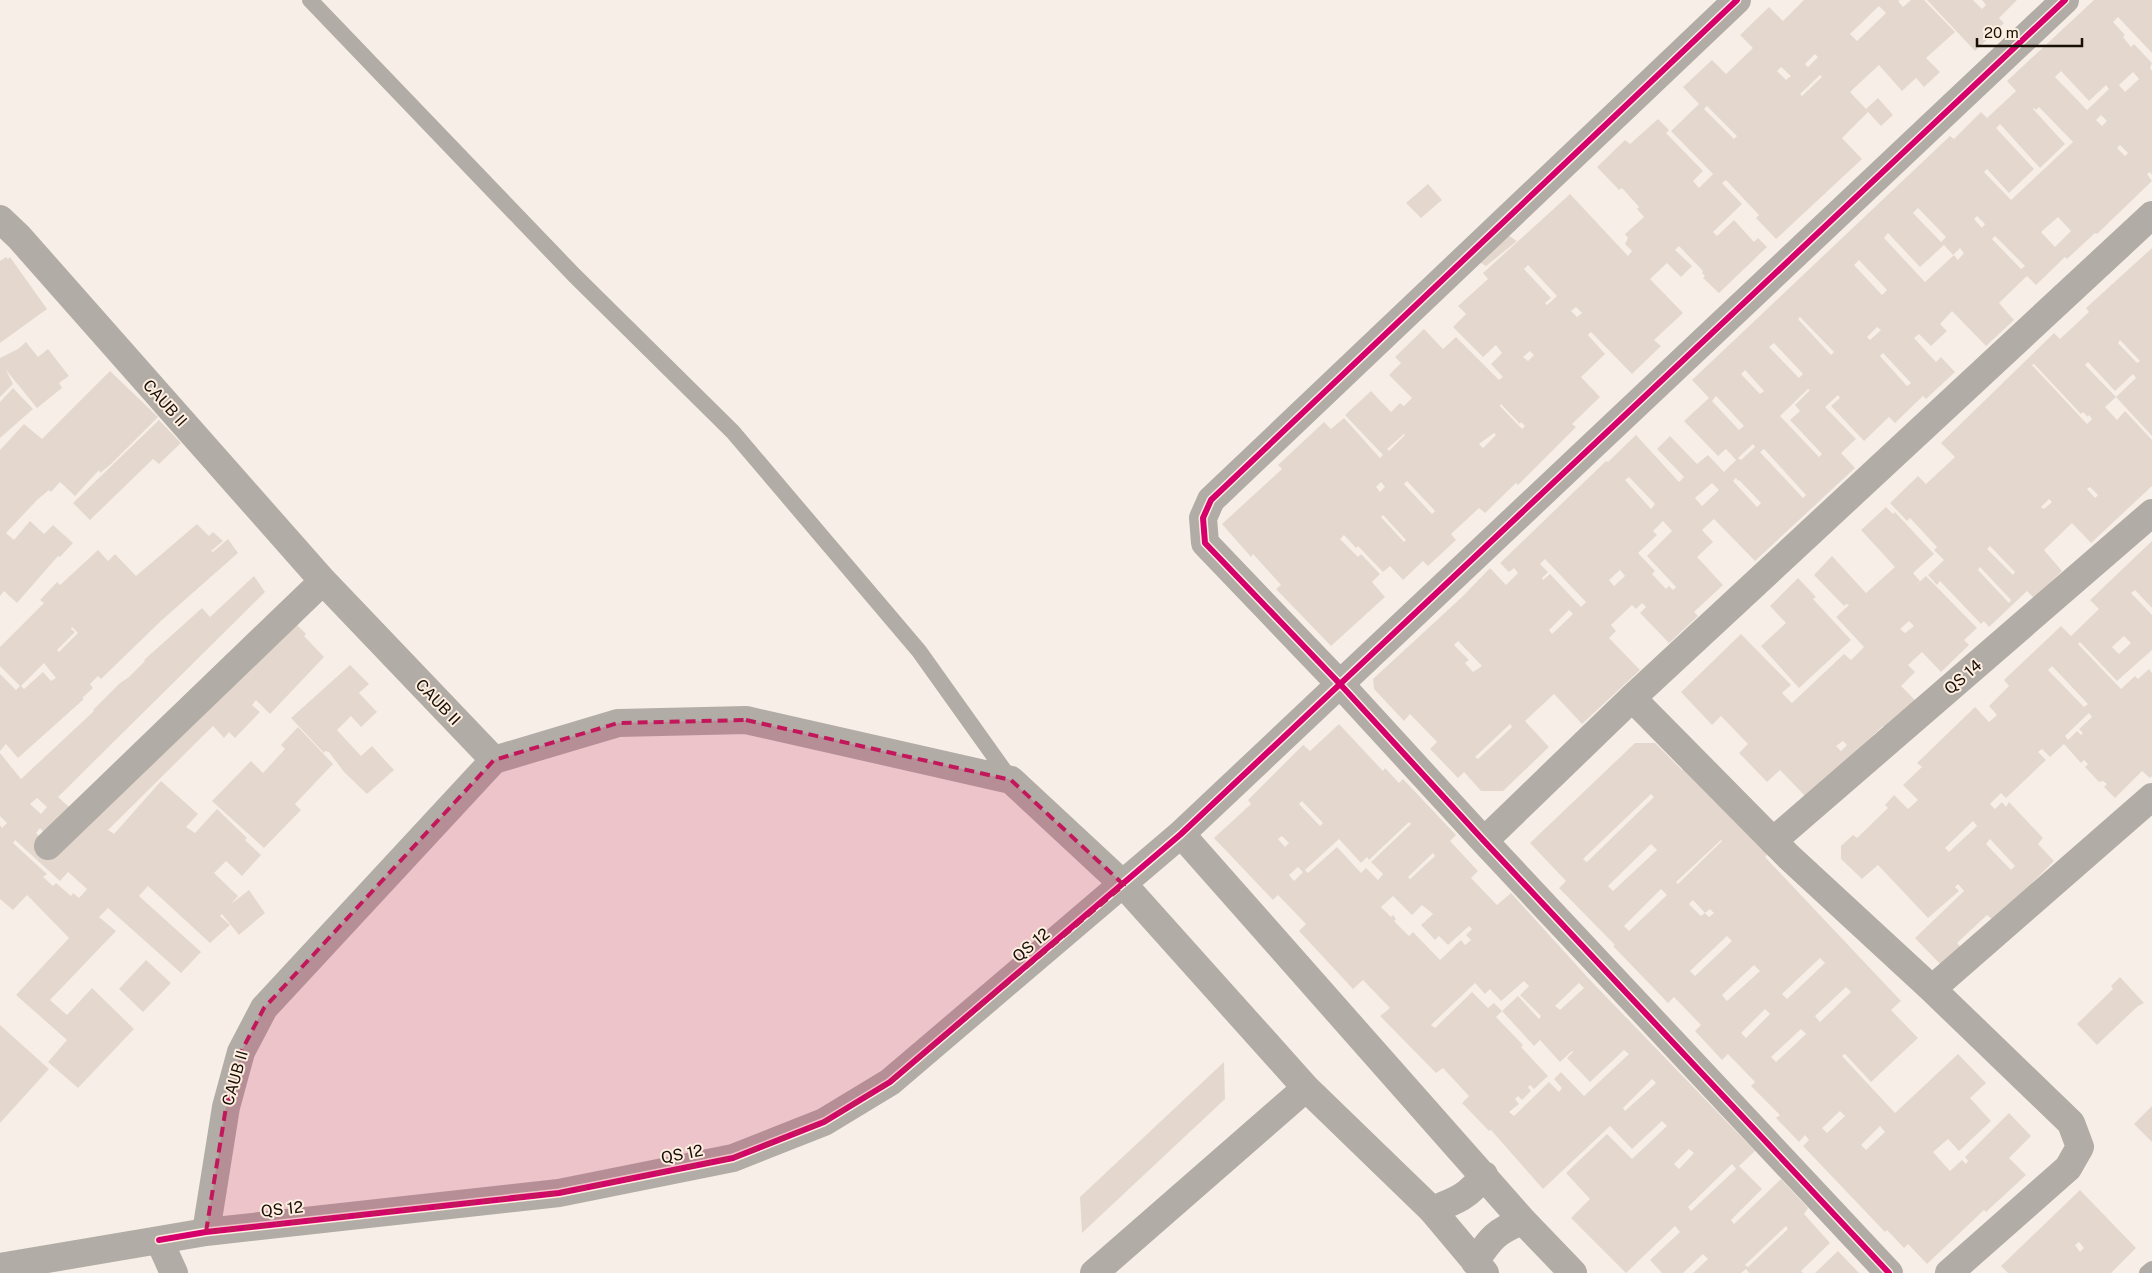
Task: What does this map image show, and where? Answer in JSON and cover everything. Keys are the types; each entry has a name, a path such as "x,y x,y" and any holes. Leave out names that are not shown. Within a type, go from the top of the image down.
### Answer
{"street":[{"path":"1737,0 1211,500 1203,518 1205,543 1340,684 1484,841 1889,1273"},
{"name":"QS 12","path":"0,1267 206,1232 559,1193 733,1158 824,1122 890,1082 1182,834 2065,0"},
{"path":"1484,841 1632,698 2152,215"},
{"name":"CAUB II","path":"6,236 323,581 494,760 264,1008 241,1052 226,1107 206,1232"},
{"name":"QS 14","path":"1773,841 2152,513"},
{"path":"48,846 323,581"},
{"path":"1632,698 1789,857 2071,1123 2080,1147 2068,1168 1949,1273"},
{"path":"494,760 618,723 746,720 1011,780 1124,885 1306,1088 1432,1210 1480,1268"},
{"path":"1932,990 2152,797"},
{"path":"1182,834 1523,1221 1573,1273"},
{"path":"1100,1271 1306,1088"},
{"path":"1432,1210 1457,1200 1474,1190 1484,1176"},
{"path":"1480,1268 1487,1244 1502,1229 1523,1221"},
{"path":"159,1240 174,1273"}],"lane":[{"path":"310,0 574,275 733,432 919,651 1011,780"},
{"path":"2147,1273 2152,1269"}],"highlighted area":[{"path":"746,720 1011,780 1124,885 890,1082 824,1122 733,1158 559,1193 206,1232 226,1107 241,1052 264,1008 494,760 618,723"}],"building":[{"path":"1804,0 1900,0 1898,1 1903,7 1911,0 1924,0 1955,32 1926,58 1940,72 1924,87 1916,78 1902,91 1879,65 1850,92 1866,109 1878,98 1893,115 1881,126 1868,112 1842,138 1862,159 1776,239 1756,218 1759,215 1726,180 1722,183 1742,204 1713,232 1717,236 1734,220 1754,242 1758,238 1767,247 1719,293 1703,278 1705,276 1702,273 1703,271 1679,246 1675,250 1692,266 1681,277 1667,263 1650,279 1683,313 1654,340 1661,346 1632,374 1591,332 1588,335 1605,354 1581,377 1600,397 1572,424 1576,427 1518,485 1516,483 1485,513 1479,508 1451,534 1456,540 1428,566 1423,561 1403,580 1390,566 1383,572 1358,546 1356,548 1344,535 1340,539 1358,557 1361,554 1380,574 1372,582 1385,597 1331,646 1276,589 1281,585 1253,554 1251,557 1222,524 1282,469 1278,465 1324,422 1331,429 1344,418 1380,458 1383,455 1345,415 1371,391 1391,412 1400,403 1404,406 1412,398 1389,375 1401,363 1395,357 1424,329 1443,349 1456,337 1499,380 1503,377 1491,364 1502,353 1496,345 1483,357 1453,327 1466,314 1458,306 1488,279 1483,273 1570,194 1628,256 1632,251 1625,244 1628,238 1625,234 1644,217 1637,209 1639,207 1622,188 1619,190 1597,167 1625,140 1630,144 1658,119 1669,130 1666,133 1703,171 1693,181 1699,188 1713,174 1671,131 1699,104 1683,87 1712,60 1726,74 1753,48 1740,35 1769,7 1783,21","holes":["1879,6 1886,13 1857,41 1850,34","1815,54 1818,57 1808,67 1805,64","1781,67 1791,76 1786,80 1777,71","1820,75 1822,77 1802,96 1800,94","1707,106 1737,136 1734,139 1704,109","1528,265 1557,296 1547,305 1545,303 1551,298 1524,269","1576,307 1582,313 1577,317 1571,311","1530,351 1534,355 1528,361 1523,357","1501,404 1520,424 1521,422 1525,426 1522,429 1500,406","1494,433 1496,435 1483,448 1479,444","1404,434 1389,451 1387,449","1407,481 1435,511 1432,514 1404,484","1381,482 1385,487 1380,492 1376,487","1383,515 1406,540 1404,542 1381,517"]},
{"path":"1927,0 1973,0 1982,9 1986,5 1982,0 2017,0 1999,18 2004,23 1975,51"},
{"path":"2094,0 2152,0 2152,53 2118,17 2113,22 2125,35 2123,37 2131,47 2134,44 2152,63 2150,68 2152,71 2152,175 2150,172 2147,174 2152,181 2097,234 2095,233 2067,259 2065,257 2036,285 2027,276 1999,303 2014,320 1986,346 1952,311 1940,324 1947,331 1931,346 1919,334 1914,338 1936,362 1941,357 1955,372 1926,399 1923,396 1895,423 1889,417 1864,441 1831,406 1840,398 1838,395 1825,407 1856,439 1841,453 1855,468 1755,561 1714,519 1702,530 1713,542 1697,557 1723,585 1694,612 1698,616 1669,643 1640,613 1646,607 1642,603 1636,609 1632,605 1611,625 1616,631 1609,638 1640,670 1582,724 1554,694 1525,721 1549,747 1503,791 1481,791 1464,772 1458,778 1430,749 1437,742 1410,714 1404,721 1374,689 1373,679 1462,597 1490,568 1506,585 1518,573 1514,568 1509,572 1500,563 1606,461 1608,462 1636,435 1679,482 1684,477 1657,449 1670,436 1697,464 1708,455 1724,472 1736,460 1726,449 1718,456 1684,421 1709,398 1692,380 1950,136 1954,139 1981,112 1987,118 2016,91 2007,81","holes":["2061,71 2089,101 2106,85 2109,89 2087,110 2055,77","2133,72 2139,79 2125,92 2119,85","2039,107 2073,142 2011,200 1984,172 1987,169 2009,193 2034,169 1996,128 2000,124 2040,168 2065,144 2034,108 2036,110","2101,115 2107,121 2102,126 2096,120","2120,145 2128,153 2125,156 2117,148","1918,208 1946,237 1941,242 1913,213","1977,216 1985,224 1982,228 1974,219","2058,217 2071,231 2055,247 2041,232","1888,233 1920,267 1944,245 1953,255 1960,248 1964,253 1958,260 1954,255 1925,282 1884,238","1995,236 2025,266 2021,269 1992,239","1859,260 1887,290 1882,295 1854,265","1800,317 1834,352 1831,355 1798,319","1877,327 1881,330 1870,340 1867,337","1774,343 1803,374 1799,378 1769,347","1883,353 1911,383 1907,386 1880,356","1745,370 1764,391 1760,394 1741,374","1808,389 1810,390 1795,405 1800,411 1790,420 1822,454 1819,457 1780,416","1716,396 1744,426 1739,430 1712,401","1753,444 1755,447 1741,460 1738,458","1764,449 1806,495 1803,498 1760,452","1629,477 1655,504 1651,509 1625,480","1736,478 1761,503 1757,507 1733,481","1712,483 1719,490 1702,506 1695,498","1663,521 1672,531 1647,556 1676,587 1673,590 1669,586 1666,589 1652,574 1655,571 1638,553 1657,535 1653,531","1545,559 1586,602 1581,607 1550,574 1543,580 1542,578 1548,572 1540,564","1620,570 1625,576 1614,586 1609,580","1569,610 1573,614 1552,634 1549,630","1458,641 1482,666 1473,672 1465,663 1469,660 1454,645","1510,724 1512,727 1478,759 1475,757"]},
{"path":"1428,184 1442,200 1421,218 1406,203"},
{"path":"1497,228 1517,241 1486,266 1468,256"},
{"path":"2152,248 2152,436 2116,397 2105,407 2117,420 2125,411 2152,440 2152,486 2091,543 2072,523 2044,550 2062,571 2034,598 2027,591 1989,627 1984,621 1981,624 1940,581 1937,585 1928,575 1944,560 1934,550 1937,547 1910,518 1907,521 1890,503 1918,476 1926,484 1955,457 1941,443 2054,333 2060,339 2089,312 2086,308","holes":["2120,340 2140,361 2137,363 2118,343","2088,362 2115,391 2133,374 2136,378 2116,397 2085,365","2034,364 2081,414 2083,412 2088,417 2089,415 2092,419 2087,424 2032,365","2090,487 2098,495 2095,498 2087,489","2049,499 2052,502 2044,509 2041,507","1990,546 2015,572 2013,575 1987,549","1980,567 2011,600 2009,603 1978,570"]},
{"path":"6,257 8,259 10,257 47,309 0,343 0,261"},
{"path":"26,342 38,357 48,349 69,376 59,383 62,388 37,408 6,370 13,384 0,397 0,358 18,349"},
{"path":"110,371 158,417 111,464 100,473 99,470 75,496 60,482 51,492 49,490 37,500 6,533 14,540 30,521 44,534 53,525 73,543 60,557 58,556 17,603 4,591 0,596 0,450 24,424 42,439"},
{"path":"13,388 33,409 0,438 0,402"},
{"path":"159,420 181,443 159,464 153,459 90,520 73,503"},
{"path":"1886,507 1893,514 1895,512 1934,554 1913,573 1920,581 1914,587 1926,576 1977,628 1964,640 1969,645 1941,672 1922,652 1908,665 1915,672 1901,686 1917,702 1887,730 1883,726 1807,798 1780,770 1767,782 1739,753 1748,744 1721,716 1712,725 1681,692 1741,634 1791,685 1782,693 1792,703 1844,654 1851,660 1864,647 1836,617 1849,605 1844,606 1814,575 1832,556 1866,593 1895,567 1861,530","holes":["1909,621 1914,626 1905,633 1900,629","1843,741 1847,745 1841,751 1836,746"]},
{"path":"197,524 209,536 213,532 223,541 211,551 213,552 228,539 238,553 162,620 101,679 98,676 90,684 93,688 82,698 84,699 18,758 6,744 0,751 0,674 16,690 20,686 0,666 0,647 44,603 40,600 57,582 60,585 98,550 108,561 115,554 136,576","holes":["72,627 78,633 59,652 57,650 75,632 71,629","44,663 56,678 51,681 43,672 24,689 21,686"]},
{"path":"2152,541 2152,608 2135,590 2131,593 2152,615 2152,650 2117,681 2080,642 2078,644 2121,689 2135,676 2138,679 2149,669 2152,673 2152,776 2150,778 2142,771 2115,798 2104,787 2107,784 2103,781 2099,782 2085,767 2088,764 2084,760 2081,763 2064,744 2050,757 2042,749 2038,752 2046,760 2006,798 2001,793 1990,804 1995,809 2002,802 2006,807 2009,802 2043,838 2038,844 2054,861 2032,883 2037,888 1993,920 1987,915 1957,943 1962,948 1943,967 1915,938 1964,891 1958,884 1955,887 1959,891 1928,918 1878,865 1862,879 1841,859 1841,846 1853,835 1857,838 1888,808 1885,805 1894,795 1908,809 1918,800 1903,785 1922,767 1917,763 1975,707 1989,722 1997,715 1989,706 2009,686 2004,680 2061,626 2071,636 2099,609 2090,600","holes":["2124,636 2131,643 2119,654 2112,647","2052,666 2088,704 2084,707 2048,670","2089,713 2092,717 2079,729 2083,733 2081,735 2077,731 2068,740 2065,736","1973,821 1977,826 1949,852 1945,848","1990,839 2015,866 2011,870 1986,844"]},
{"path":"254,576 265,592 58,797 77,814 289,617 306,634 304,636 324,657 270,714 256,700 252,705 260,712 235,738 229,732 224,738 213,726 108,830 114,834 161,781 198,814 186,827 195,833 217,809 247,838 245,840 261,855 242,876 226,861 214,873 238,896 231,904 249,890 265,913 239,935 222,914 220,916 230,925 210,943 148,886 139,896 201,952 181,973 108,908 99,917 116,931 50,1000 67,1015 92,988 134,1029 78,1088 48,1062 67,1040 16,995 69,938 27,895 13,910 0,899 0,825 2,828 7,823 0,816 0,753 21,779 94,711 144,660 202,608 210,617","holes":["37,798 47,807 41,814 30,804","40,828 51,841 48,845 36,833","15,840 60,881 68,872 87,889 79,898 73,893 71,896 56,883 53,886 43,877 47,874 13,843"]},
{"path":"1798,578 1816,597 1813,599 1851,640 1799,688 1761,646 1786,623 1770,606"},
{"path":"350,665 369,684 359,693 377,712 361,727 351,716 337,730 361,756 372,746 394,770 367,794 344,772 329,752 325,751 324,753 291,718"},
{"path":"1339,724 1383,771 1385,768 1399,783 1403,779 1456,835 1450,841 1478,871 1471,878 1497,905 1511,893 1590,980 1755,1151 1739,1166 1762,1189 1731,1220 1734,1224 1781,1179 1808,1208 1804,1214 1830,1243 1801,1271 1803,1273 1749,1273 1746,1269 1741,1273 1693,1273 1708,1259 1703,1254 1683,1273 1662,1273 1650,1260 1680,1232 1675,1226 1626,1273 1571,1218 1590,1199 1566,1173 1607,1134 1632,1159 1667,1126 1662,1121 1632,1149 1610,1126 1543,1189 1491,1130 1489,1131 1462,1103 1469,1096 1443,1068 1436,1073 1380,1016 1390,1008 1363,980 1353,989 1299,931 1306,924 1278,895 1273,900 1214,838 1251,804 1248,800 1303,745 1310,751","holes":["1302,801 1323,823 1320,826 1299,804","1409,822 1411,824 1371,862 1383,874 1378,880 1366,868 1361,873 1337,847 1308,873 1305,870 1339,839 1361,863 1367,857 1369,860","1282,836 1289,843 1285,847 1278,839","1433,853 1435,856 1410,879 1408,877","1298,867 1303,872 1294,881 1289,875","1393,896 1412,915 1422,905 1433,914 1421,925 1435,940 1439,936 1448,945 1469,926 1472,929 1466,935 1471,940 1465,945 1461,940 1440,960 1413,932 1409,936 1394,921 1396,919 1393,915 1391,917 1381,907","1524,981 1529,986 1520,995 1541,1016 1539,1019 1518,996 1502,1011 1494,1003 1488,1008 1472,992 1435,1028 1431,1025 1475,983 1485,994 1490,989 1501,1001","1579,983 1584,988 1560,1010 1555,1006","1502,1011 1534,1046 1540,1040 1560,1062 1572,1051 1567,1058 1590,1082 1624,1050 1629,1054 1584,1096 1561,1072 1554,1079 1562,1088 1559,1092 1549,1082 1514,1116 1509,1112 1519,1104 1515,1099 1518,1096 1522,1100 1531,1091 1528,1087 1530,1085 1534,1089 1548,1076 1521,1047 1523,1045 1496,1017","1652,1079 1656,1083 1625,1111 1623,1108","1689,1149 1694,1153 1679,1169 1674,1164","1732,1164 1736,1169 1691,1211 1688,1207","1786,1226 1788,1229 1748,1267 1745,1265"]},
{"path":"298,727 333,764 295,804 301,810 264,848 212,801 251,761 263,773 285,749 281,745"},
{"path":"1635,743 1655,743 1682,770 1686,766 1768,854 1765,857 1901,1001 1891,1010 1918,1038 1871,1082 1845,1054 1842,1056 1895,1113 1958,1054 1986,1083 1970,1098 1991,1121 1959,1151 1948,1139 1933,1152 1950,1171 1962,1160 1966,1164 1968,1161 1965,1157 2009,1113 2031,1136 2009,1158 2026,1175 1986,1212 1984,1210 1927,1264 1908,1244 1904,1248 1887,1230 1885,1232 1803,1146 1809,1140 1805,1135 1799,1142 1776,1118 1780,1115 1751,1086 1755,1082 1728,1054 1722,1060 1695,1031 1701,1025 1674,997 1668,1003 1613,946 1615,945 1559,888 1566,881 1530,843","holes":["1651,794 1654,797 1587,862 1583,859","1721,840 1678,884 1676,882","1651,844 1657,850 1613,891 1608,886","1661,889 1667,895 1629,931 1624,926","1693,900 1705,913 1701,916 1689,904","1710,909 1714,913 1709,917 1705,913","1727,936 1732,941 1695,976 1690,971","1820,958 1825,963 1787,999 1782,994","1754,965 1760,971 1727,1001 1722,995","1846,987 1851,992 1820,1022 1815,1016","1765,1009 1770,1014 1746,1038 1741,1033","1801,1029 1806,1034 1776,1062 1771,1057","1840,1111 1845,1116 1827,1133 1822,1128","1880,1126 1885,1132 1866,1150 1861,1145"]},
{"path":"146,960 171,983 143,1012 119,989"},
{"path":"2120,977 2144,1003 2138,1006 2097,1045 2077,1024 2113,989 2111,986"},
{"path":"0,1025 49,1069 0,1123"},
{"path":"1224,1062 1225,1099 1082,1233 1080,1197"},
{"path":"2152,1106 2152,1142 2134,1124"},
{"path":"2080,1190 2136,1248 2111,1273 2008,1273 2001,1266","holes":["2079,1242 2084,1248 2080,1252 2075,1245"]},
{"path":"1838,1251 1859,1273 1815,1273"}],"cycle path":[{"path":"1737,0 1211,500 1203,518 1205,543 1340,684 1484,841 1889,1273"},
{"path":"159,1240 206,1232 559,1193 733,1158 824,1122 890,1082 1181,834 2065,0"}]}
